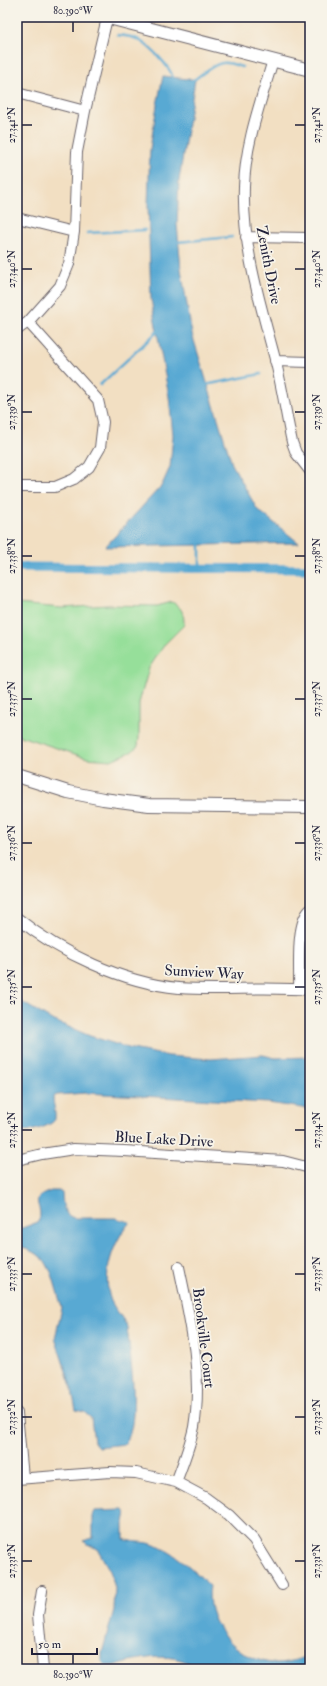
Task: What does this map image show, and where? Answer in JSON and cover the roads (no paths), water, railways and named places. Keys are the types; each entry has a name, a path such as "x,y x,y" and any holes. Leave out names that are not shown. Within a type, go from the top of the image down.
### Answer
{"street":[{"path":"17,330 28,322 60,286 69,264 74,232 77,152 106,17 310,70"},
{"name":"Zenith Drive","path":"273,60 248,149 244,186 246,237 253,279 275,361 292,442 298,457 310,471"},
{"path":"17,93 85,111"},
{"path":"17,218 74,232"},
{"path":"246,237 310,238"},
{"path":"17,486 55,487 74,479 89,467 100,448 103,422 98,400 28,322"},
{"path":"275,361 310,362"},
{"path":"17,776 68,792 103,799 149,805 310,806"},
{"path":"299,989 300,934 306,914 310,910"},
{"name":"Sunview Way","path":"17,918 65,950 102,968 137,980 178,988 310,990"},
{"name":"Blue Lake Drive","path":"17,1160 74,1149 283,1161 310,1168"},
{"name":"Brookville Court","path":"176,1482 194,1428 197,1397 196,1365 191,1325 179,1267"},
{"path":"17,1413 20,1478 110,1472 136,1473 176,1482 206,1498 229,1515 254,1540 282,1585"},
{"path":"42,1591 38,1615 43,1669"}],"water":[{"path":"163,76 195,80 179,180 177,224 181,269 192,334 232,464 257,509 299,543 105,547 162,485 170,467 173,435 169,397 151,299 148,205 150,149"},
{"path":"17,999 50,1019 90,1036 132,1049 169,1056 211,1059 263,1055 275,1058 310,1057 310,1109 268,1103 86,1093 57,1095 53,1097 55,1119 53,1122 40,1128 29,1131 21,1131 17,1119"},
{"path":"51,1191 59,1191 62,1193 65,1211 74,1218 115,1218 130,1222 118,1239 110,1259 107,1280 111,1301 127,1327 130,1354 133,1405 130,1434 125,1444 98,1447 94,1442 91,1418 84,1412 76,1410 71,1386 55,1338 62,1308 52,1274 45,1261 37,1254 17,1245 17,1230 38,1222 40,1216 38,1204 39,1197"},
{"path":"124,1510 126,1513 124,1522 124,1539 160,1547 176,1556 210,1586 209,1598 211,1610 216,1622 230,1642 251,1657 274,1663 286,1662 310,1655 310,1669 199,1669 182,1660 164,1657 145,1658 108,1666 105,1665 102,1661 102,1653 114,1610 115,1588 110,1571 98,1550 83,1541 93,1538 93,1515 95,1511"}],"waterway":[{"path":"117,35 128,36 143,43 164,63 173,78"},
{"path":"191,82 218,64 229,63 242,67"},
{"path":"87,233 145,230"},
{"path":"177,242 232,237"},
{"path":"100,385 158,331"},
{"path":"205,385 261,374"},
{"path":"200,542 200,569"},
{"path":"17,567 310,569"}]}
